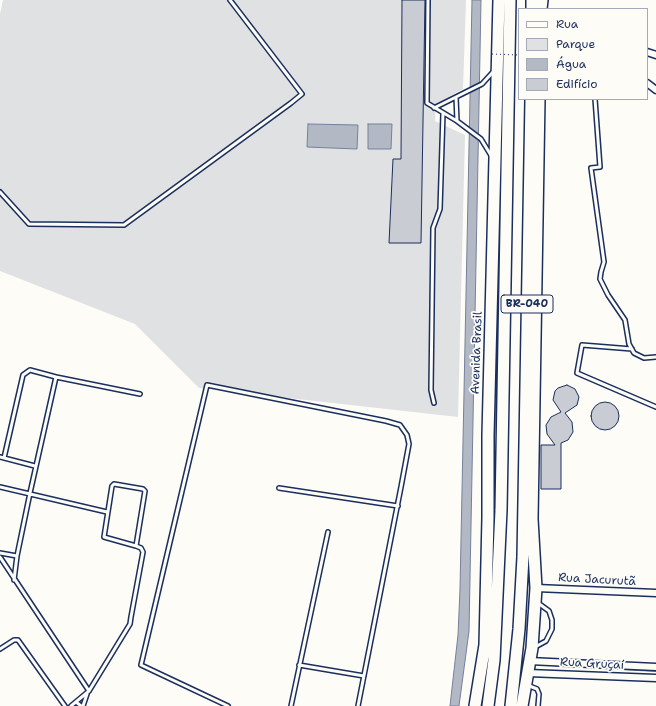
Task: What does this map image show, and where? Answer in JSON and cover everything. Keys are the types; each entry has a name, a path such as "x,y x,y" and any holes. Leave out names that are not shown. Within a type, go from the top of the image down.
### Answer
{"highway":[{"name":"Avenida Brasil","path":"475,706 485,645 488,435 499,0"},
{"name":"Avenida Brasil","path":"488,706 494,660 498,586 510,0"},
{"name":"BR-040","path":"511,706 519,629 523,509 531,100"},
{"path":"522,706 532,648 536,588 532,519 539,100"},
{"path":"488,518 502,390"},
{"path":"523,509 526,535 526,618 523,669 525,684"}],"street":[{"path":"648,84 656,90"},
{"name":"Rua Jacurutã","path":"536,588 656,594"},
{"name":"Rua Gruçaí","path":"529,667 656,666"},
{"name":"Rua Gruçaí","path":"529,667 656,678"}],"lane":[{"path":"0,192 29,224 124,225 302,94 230,0"},
{"path":"428,0 427,103 457,120 481,139 495,162"},
{"path":"434,108 482,84 497,67"},
{"path":"456,97 457,120"},
{"path":"595,100 600,167 591,168 604,262 600,279 608,295 625,320 632,349 638,356 644,358 656,357"},
{"path":"434,404 431,390 433,228 440,209 443,113"},
{"path":"632,349 582,344 577,373 656,407"},
{"path":"4,458 23,375 30,370 56,377 140,394"},
{"path":"14,580 17,556 30,493 56,377"},
{"path":"228,706 141,665 207,384 386,421 400,425 407,435 409,444 398,506 358,706"},
{"path":"0,457 36,466"},
{"path":"76,702 82,706 88,693 130,624 143,552 141,548 136,546 104,537 107,512 112,486 114,484 143,489 145,491 136,546"},
{"path":"0,487 107,512"},
{"path":"279,488 398,506"},
{"path":"291,706 328,532"},
{"path":"0,553 17,556"},
{"path":"0,557 88,693"},
{"path":"532,648 546,641 552,629 552,620 549,611 535,602"},
{"path":"0,649 14,640 20,642 65,706"},
{"path":"300,665 364,676"},
{"path":"525,684 537,689 539,694 538,706"},
{"path":"71,706 88,693"}],"path":[{"path":"492,54 518,55"}],"green space":[{"path":"3,0 466,0 463,89 436,104 435,121 465,135 458,417 199,388 135,324 0,271 0,14"}],"water":[{"path":"472,0 481,0 469,631 459,706 450,706 458,635 460,589"},
{"path":"308,124 358,125 357,149 307,147"},
{"path":"368,124 392,124 391,149 368,149"}],"building":[{"path":"402,0 425,0 421,243 389,243 393,159 401,159"},
{"path":"567,385 575,389 579,397 577,405 565,413 572,422 573,432 568,440 561,443 561,489 541,489 541,445 555,445 547,434 546,425 551,417 561,412 553,400 555,391 558,388"},
{"path":"605,402 615,406 619,416 615,426 605,430 595,426 591,416 595,406"}],"waterway":[{"path":"535,664 656,671"}]}
